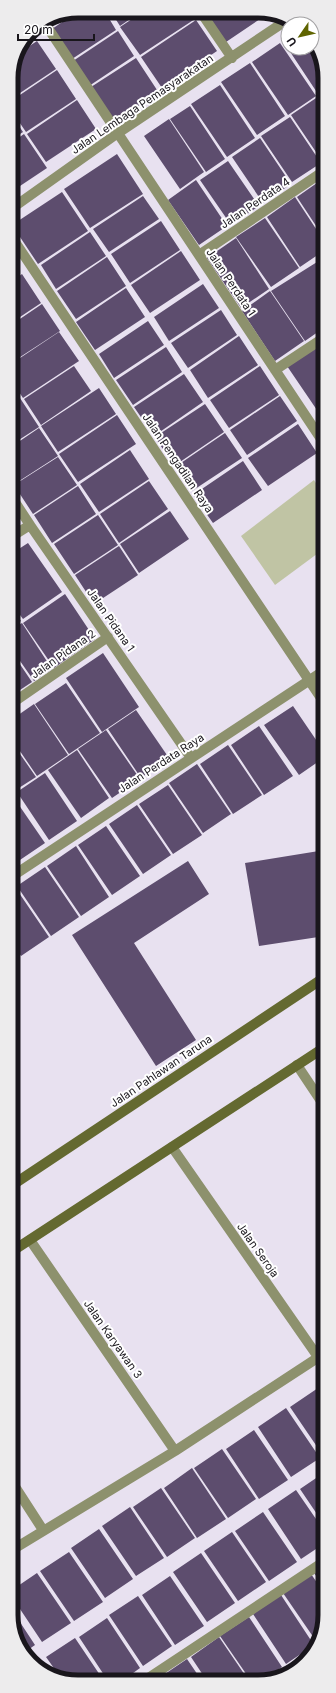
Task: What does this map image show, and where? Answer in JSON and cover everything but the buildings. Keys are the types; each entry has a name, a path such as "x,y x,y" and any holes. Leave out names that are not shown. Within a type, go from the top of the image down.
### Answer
{"main road":[{"name":"Jalan Pahlawan Taruna","path":"18,1181 318,982"},
{"path":"18,1248 318,1052"}],"street":[{"path":"205,18 232,58"},
{"name":"Jalan Lembaga Pemasyarakatan","path":"18,204 118,133 280,25"},
{"name":"Jalan Perdata 1","path":"47,27 318,434"},
{"name":"Jalan Perdata 4","path":"198,255 318,175"},
{"name":"Jalan Pengadilan Raya","path":"18,246 318,694"},
{"path":"275,370 318,341"},
{"name":"Jalan Pidana 1","path":"18,507 192,758"},
{"path":"18,533 30,525"},
{"name":"Jalan Pidana 2","path":"18,699 108,637"},
{"name":"Jalan Perdata Raya","path":"18,872 318,674"},
{"path":"297,1065 318,1096"},
{"name":"Jalan Seroja","path":"172,1147 318,1349"},
{"name":"Jalan Karyawan 3","path":"30,1240 175,1451"},
{"path":"18,1546 175,1451 318,1358"},
{"path":"18,1491 43,1530"},
{"path":"153,1675 318,1566"}],"green space":[{"path":"314,480 318,486 318,553 275,585 241,536"}]}
